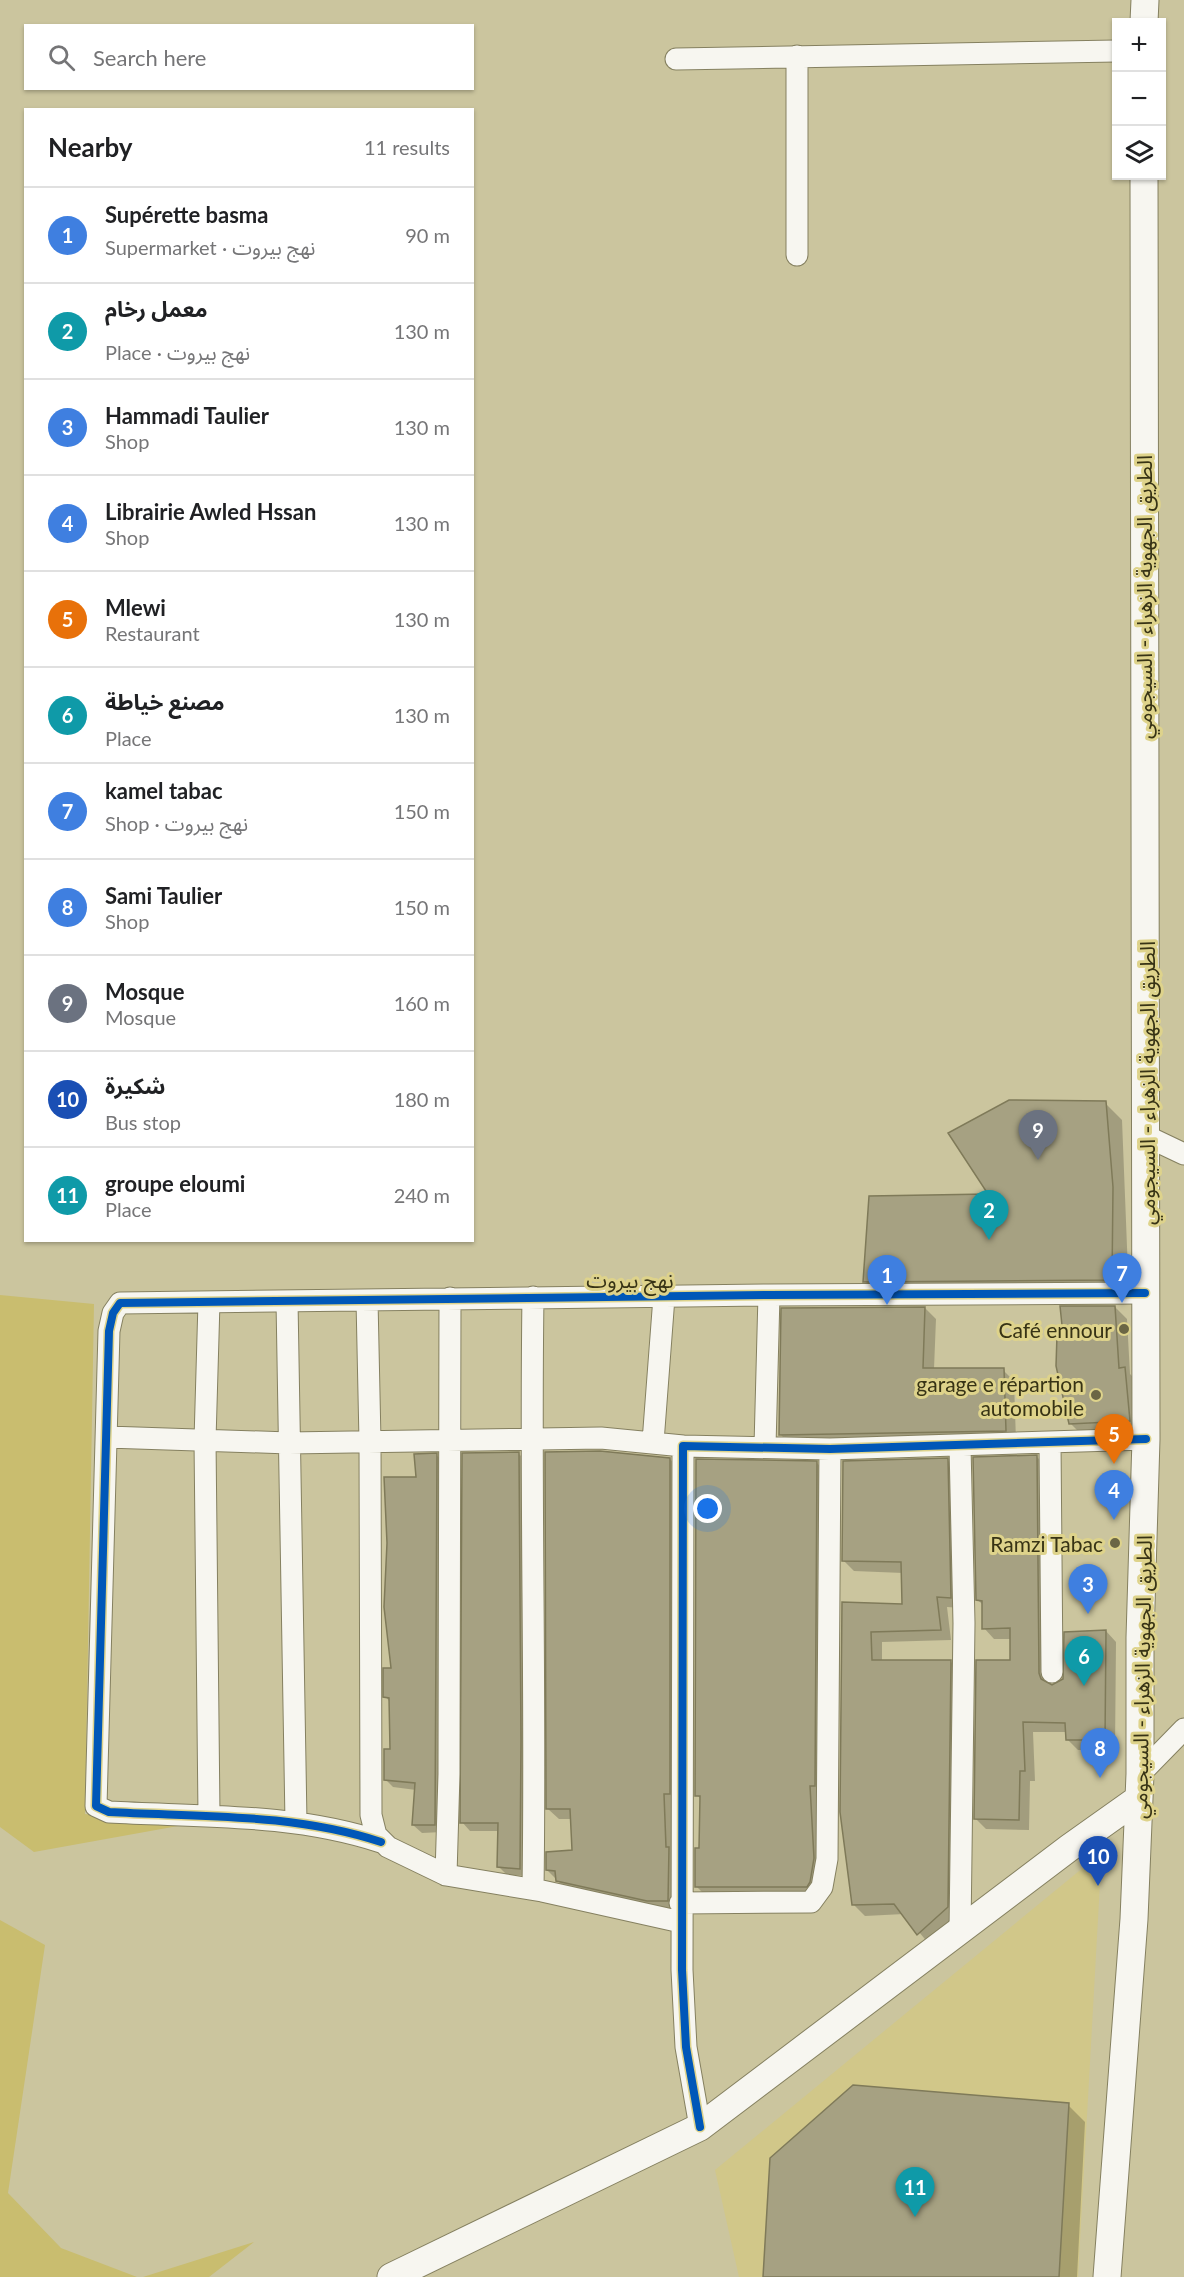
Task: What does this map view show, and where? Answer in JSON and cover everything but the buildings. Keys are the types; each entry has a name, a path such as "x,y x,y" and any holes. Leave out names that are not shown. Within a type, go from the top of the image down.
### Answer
{"main road":[{"path":"1144,0 1144,18"},
{"name":"الطريق الجهوية الزهراء - السيجومي","path":"1107,2277 1132,1942 1139,1787 1140,1638 1146,1439 1142,297 1144,180"},
{"path":"391,2277 700,2127 1069,1848 1139,1787"}],"street":[{"path":"676,59 1112,51"},
{"path":"797,56 797,255"},
{"path":"1146,1136 1184,1154"},
{"name":"نهج بيروت","path":"107,1437 109,1331 116,1307 120,1303 533,1297 1145,1293"},
{"path":"765,1446 769,1295"},
{"path":"533,1297 531,1439 536,1690 533,1889"},
{"path":"653,1442 664,1297"},
{"path":"446,1875 449,1784 450,1298"},
{"path":"367,1300 370,1441 371,1815 373,1826 381,1842"},
{"path":"286,1301 296,1822"},
{"path":"209,1815 205,1440 210,1302"},
{"path":"830,1449 827,1859 822,1887 811,1902 680,1913 446,1875 381,1842 360,1834 296,1822 209,1815 109,1812 96,1806 107,1437 289,1443 601,1438 683,1446 830,1449 1146,1439"},
{"path":"1050,1443 1052,1672"},
{"path":"683,1446 680,1913 686,2047 700,2127"},
{"path":"960,1446 964,1623 960,1931"},
{"path":"1139,1787 1184,1729"}],"shaded area":[{"path":"0,1295 94,1304 85,1814 178,1826 34,1852 0,1827"},
{"path":"1101,1865 1078,2277 739,2277 715,2170 1084,1867"},
{"path":"0,1920 45,1945 8,2193 61,2248 137,2277 0,2277"},
{"path":"254,2242 209,2277 143,2277"}],"cycle path":[{"path":"381,1842 348,1833 281,1821 109,1812 96,1806 109,1331 113,1313 120,1303 1145,1293"},
{"path":"700,2127 686,2047 682,1970 683,1446 830,1449 1146,1439"}],"place":[{"name":"Mosque","path":"1038,1160"},
{"name":"معمل رخام","path":"989,1240"},
{"name":"kamel tabac","path":"1122,1303"},
{"name":"Supérette basma","path":"887,1305"},
{"name":"Café ennour","path":"1124,1329"},
{"name":"garage e répartion automobile","path":"1096,1395"},
{"name":"Mlewi","path":"1114,1464"},
{"name":"Librairie Awled Hssan","path":"1114,1520"},
{"name":"Ramzi Tabac","path":"1115,1543"},
{"name":"Hammadi Taulier","path":"1088,1614"},
{"name":"مصنع خياطة","path":"1084,1686"},
{"name":"Sami Taulier","path":"1100,1778"},
{"name":"شكيرة","path":"1098,1886"},
{"name":"groupe eloumi","path":"915,2217"}]}
